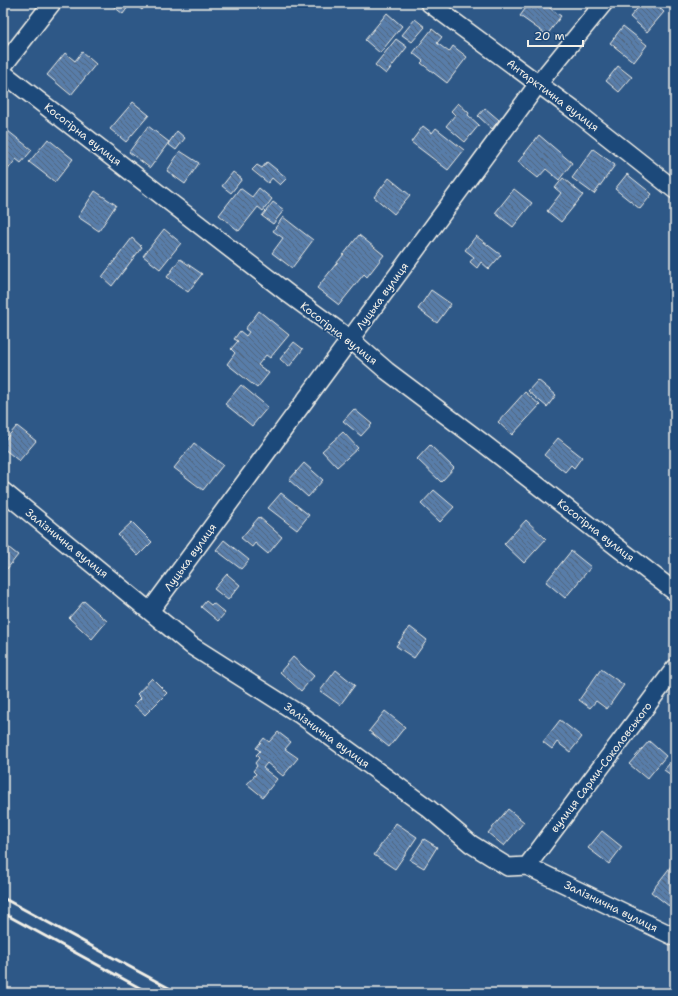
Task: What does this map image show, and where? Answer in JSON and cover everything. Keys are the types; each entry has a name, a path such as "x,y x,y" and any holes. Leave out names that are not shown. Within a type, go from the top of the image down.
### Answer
{"street":[{"path":"3,66 52,3"},
{"name":"Антарктична вулиця","path":"429,3 579,114 675,190"},
{"name":"Луцька вулиця","path":"150,611 538,84 604,3"},
{"name":"Косогірна вулиця","path":"3,73 290,295 350,339 387,371 483,443 675,592"},
{"name":"Залізнична вулиця","path":"3,491 192,646 299,714 428,808 471,844 508,867 527,866 675,936"},
{"name":"вулиця Сарми-Соколовського","path":"527,866 675,668"}],"building":[{"path":"109,3 131,3 123,14"},
{"path":"133,3 147,3 142,10"},
{"path":"537,3 543,3 561,16 547,35 520,16 528,5 533,8"},
{"path":"642,3 654,3 664,12 647,32 630,17"},
{"path":"387,13 402,26 380,53 365,40"},
{"path":"415,19 425,27 412,42 402,35"},
{"path":"623,26 647,45 634,62 610,43"},
{"path":"432,29 442,37 437,43 449,52 453,46 467,57 447,83 421,63 423,61 413,53"},
{"path":"396,39 407,47 386,74 375,65"},
{"path":"82,52 96,64 71,95 47,75 65,53 75,61"},
{"path":"618,66 632,77 619,92 606,81"},
{"path":"133,102 149,115 126,142 110,129"},
{"path":"458,103 479,125 465,142 446,126 455,115 451,111"},
{"path":"485,108 499,120 492,129 478,116"},
{"path":"148,126 169,142 150,168 129,152"},
{"path":"423,126 432,133 436,128 464,150 448,170 411,142"},
{"path":"3,127 32,150 21,163 16,159 6,172 3,170"},
{"path":"177,131 185,138 176,150 168,144"},
{"path":"539,135 572,163 559,180 546,169 538,178 518,162"},
{"path":"48,139 73,159 55,182 29,162"},
{"path":"593,149 615,165 594,194 572,178"},
{"path":"180,151 199,163 185,184 167,171"},
{"path":"267,162 287,178 280,185 272,178 268,183 252,170 257,165 262,168"},
{"path":"233,172 242,179 231,193 222,186"},
{"path":"627,174 652,194 640,209 615,189"},
{"path":"389,178 410,195 394,214 374,197"},
{"path":"563,178 583,195 561,222 547,211 561,193 555,188"},
{"path":"240,188 252,197 259,188 272,199 263,211 258,207 239,231 219,215"},
{"path":"514,189 532,203 513,227 495,213"},
{"path":"95,191 116,205 99,231 78,217"},
{"path":"273,202 284,210 273,224 262,216"},
{"path":"283,217 313,240 292,268 272,253 283,238 273,231"},
{"path":"164,229 181,243 160,269 143,256"},
{"path":"359,235 384,255 367,277 364,274 339,305 317,288"},
{"path":"476,236 501,255 489,269 481,262 477,268 470,262 474,257 465,250"},
{"path":"132,238 142,247 112,286 102,277"},
{"path":"180,259 202,274 188,292 167,277"},
{"path":"431,290 451,304 437,323 418,309"},
{"path":"259,311 289,335 270,358 266,355 258,365 269,373 257,388 227,364 235,353 231,349 238,341 234,339 240,331 246,336 249,332 245,329"},
{"path":"294,342 303,349 289,367 280,359"},
{"path":"538,380 556,395 547,407 528,391"},
{"path":"241,385 268,407 252,426 225,404"},
{"path":"525,392 540,405 512,435 498,422"},
{"path":"354,409 372,424 361,436 343,421"},
{"path":"17,426 36,441 19,461 3,448 3,442"},
{"path":"343,432 358,448 337,467 322,451"},
{"path":"558,438 582,457 574,468 571,465 565,472 544,455"},
{"path":"194,443 223,465 203,490 174,468"},
{"path":"430,445 454,468 441,482 417,459"},
{"path":"304,463 323,480 308,497 289,480"},
{"path":"434,490 454,507 440,522 421,504"},
{"path":"281,493 309,515 297,530 268,508"},
{"path":"259,517 282,537 268,554 255,543 252,547 241,538"},
{"path":"526,520 546,539 524,563 504,544"},
{"path":"132,522 152,542 138,556 118,535"},
{"path":"224,540 249,560 241,569 216,550"},
{"path":"4,544 18,555 7,569 3,566"},
{"path":"571,551 591,567 565,598 546,582"},
{"path":"227,574 240,585 228,600 214,589"},
{"path":"84,601 107,621 92,639 69,618"},
{"path":"206,601 211,605 213,603 225,613 218,621 201,607"},
{"path":"410,627 427,640 414,658 396,646"},
{"path":"293,657 314,676 301,691 280,672"},
{"path":"601,669 624,685 607,709 596,701 590,708 579,700"},
{"path":"336,670 355,685 340,705 320,691"},
{"path":"152,678 167,693 145,715 134,705 141,698 137,694"},
{"path":"385,711 405,727 389,747 369,731"},
{"path":"560,720 582,737 570,752 557,742 552,749 543,742"},
{"path":"278,732 291,742 285,749 298,758 283,776 267,763 263,768 277,779 263,797 247,784 256,774 253,771 257,766 255,763 259,758 256,755 260,751 256,748 264,738 269,742"},
{"path":"649,741 666,756 647,779 629,764"},
{"path":"675,757 675,778 664,770"},
{"path":"508,809 524,822 504,846 488,833"},
{"path":"396,823 417,837 395,869 374,855"},
{"path":"602,831 622,847 609,864 588,848"},
{"path":"424,839 437,847 424,868 410,860"},
{"path":"675,861 675,899 669,906 651,892"}],"railway":[{"path":"3,898 178,993"},
{"path":"3,913 149,993"}]}
